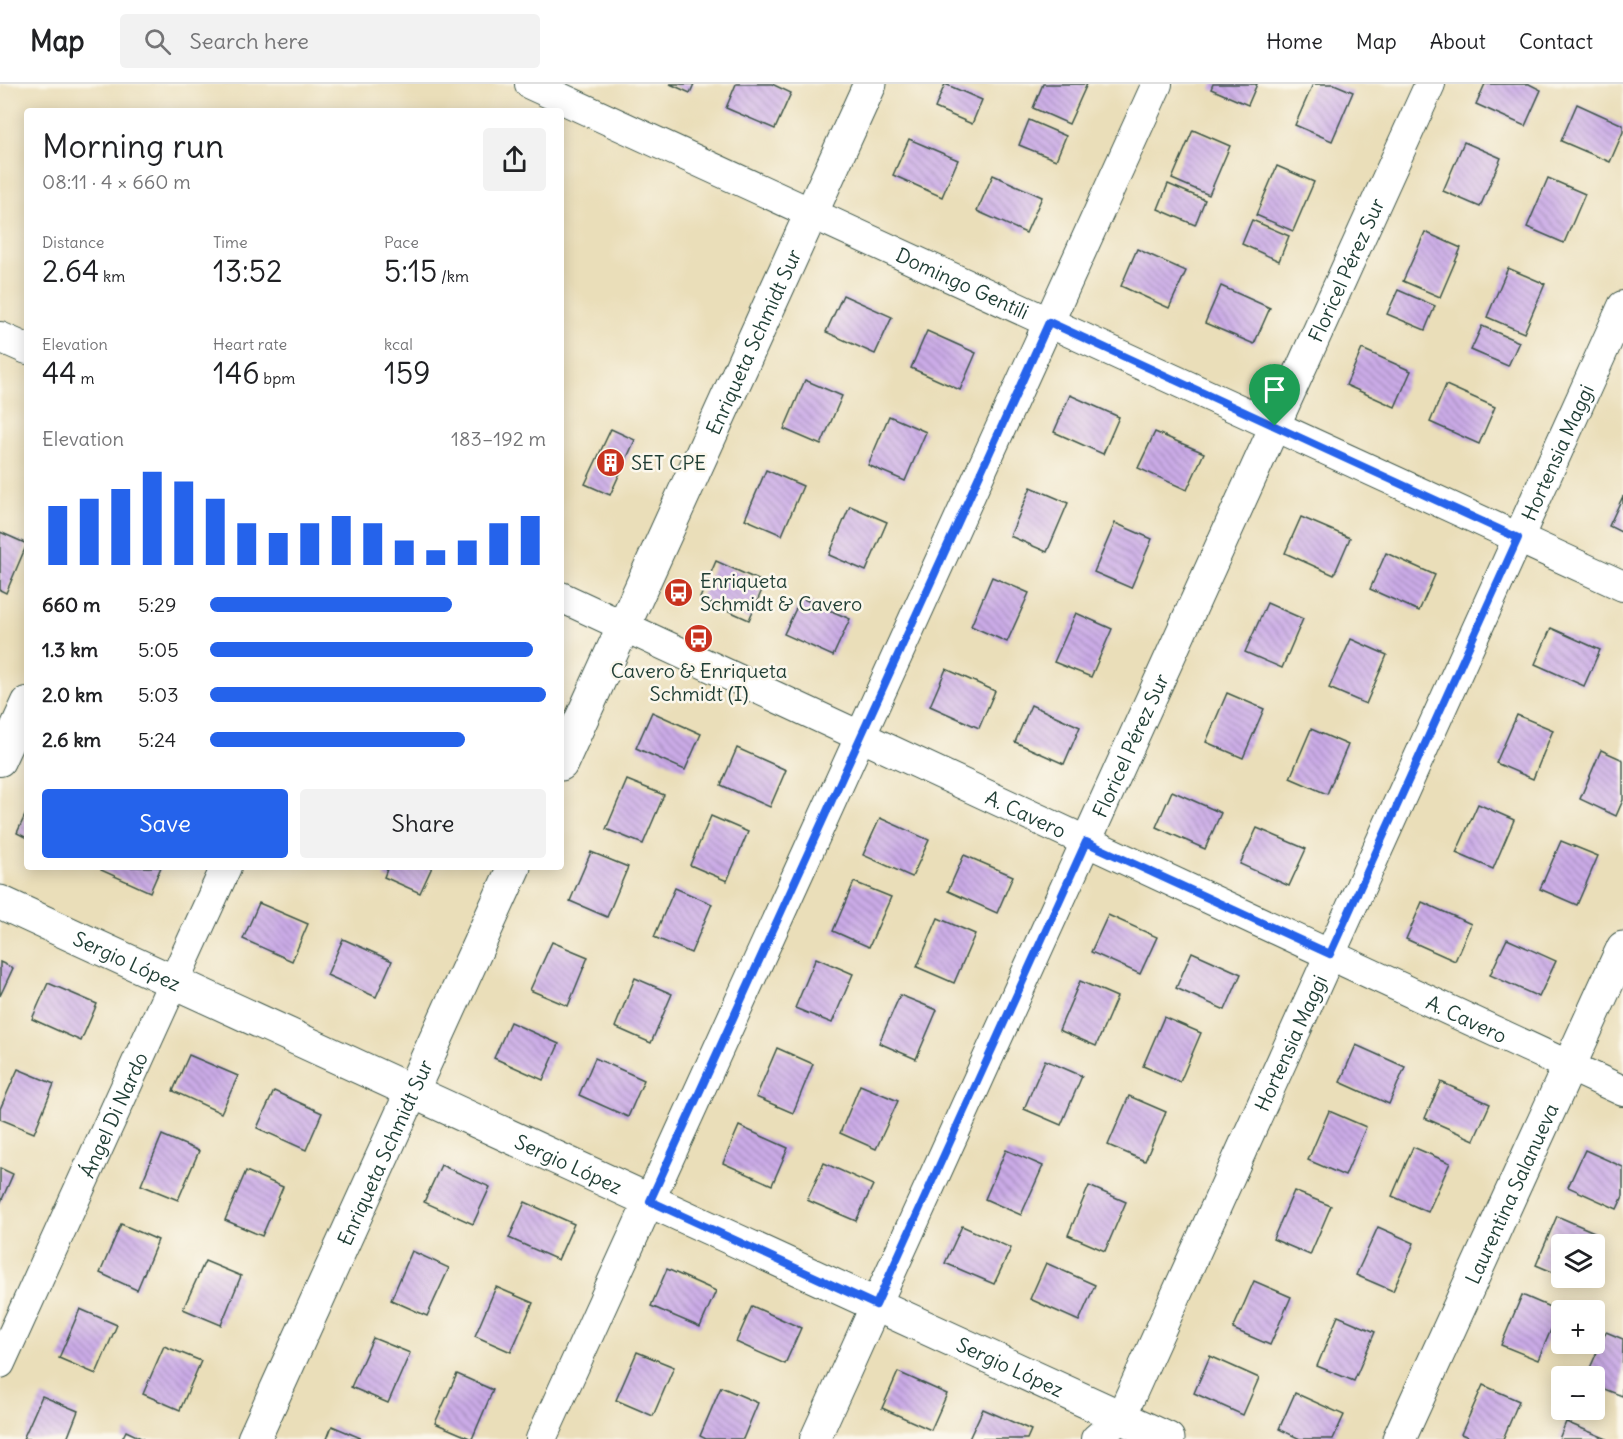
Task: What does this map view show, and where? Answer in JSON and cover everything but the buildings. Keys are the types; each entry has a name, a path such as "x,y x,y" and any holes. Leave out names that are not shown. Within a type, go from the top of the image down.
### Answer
{"street":[{"name":"Domingo Gentili","path":"530,84 579,94 811,213 1623,586"},
{"name":"Enriqueta Schmidt Sur","path":"564,757 870,84"},
{"path":"541,1439 1157,84"},
{"name":"Floricel Pérez Sur","path":"815,1439 1430,84"},
{"name":"Hortensia Maggi","path":"1096,1439 1123,1428 1330,954 1623,306"},
{"path":"0,337 24,349"},
{"name":"A. Cavero","path":"564,598 1623,1091"},
{"path":"0,761 24,709"},
{"name":"Ángel Di Nardo","path":"0,1363 225,870"},
{"name":"Enriqueta Schmidt Sur","path":"254,1439 513,870"},
{"name":"Sergio López","path":"0,902 876,1305 1123,1428 1168,1439"},
{"name":"Laurentina Salanueva","path":"1399,1439 1623,948"}],"place":[{"name":"SET CPE","path":"610,462"},
{"name":"Enriqueta Schmidt & Cavero","path":"679,592"},
{"name":"Cavero & Enriqueta Schmidt (I)","path":"699,639"}],"route":[{"path":"1049,322 1275,426 1518,538 1330,954 1086,842 876,1305 650,1201 1049,322"}]}
